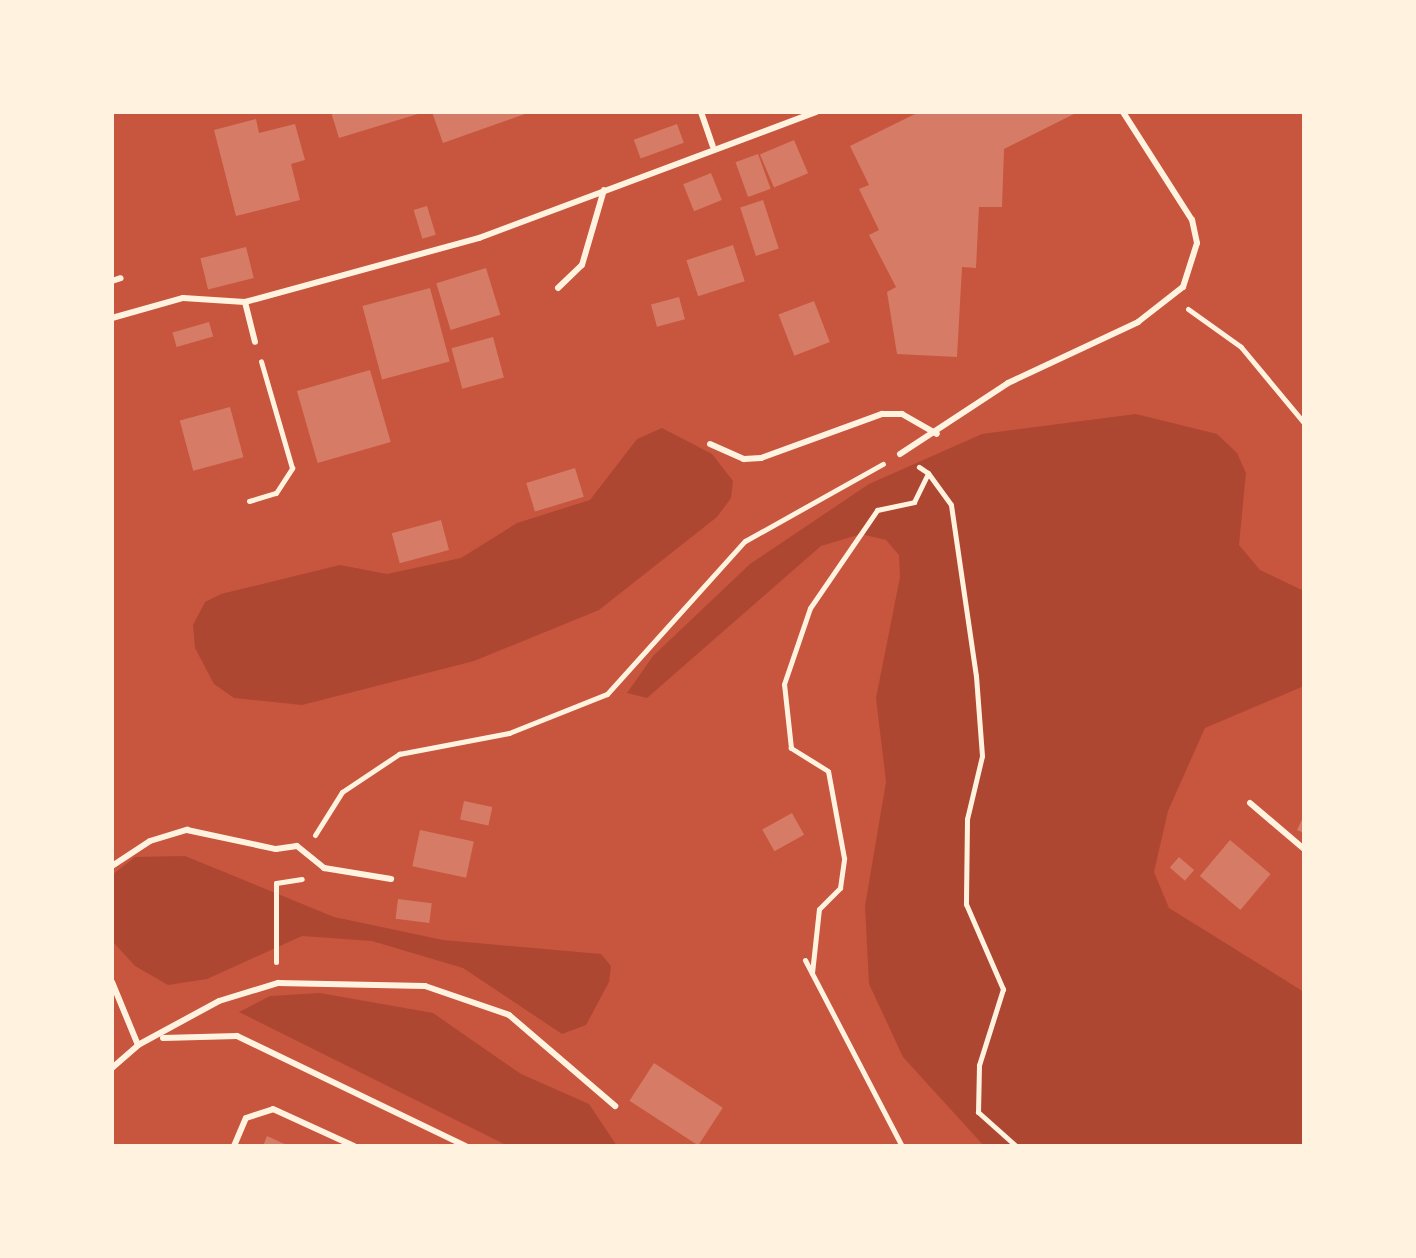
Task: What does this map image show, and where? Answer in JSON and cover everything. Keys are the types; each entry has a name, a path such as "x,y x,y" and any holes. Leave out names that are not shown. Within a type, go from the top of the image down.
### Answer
{"lane":[{"path":"701,112 713,146"},
{"path":"112,318 183,298 245,302 479,238 713,146 816,112"},
{"path":"900,454 937,434 1008,383 1138,322 1183,287 1197,243 1192,220 1123,112"},
{"path":"558,288 582,265 604,190"},
{"path":"112,281 121,278"},
{"path":"245,302 255,342"},
{"path":"710,444 744,459 761,458 882,414 902,414 937,434"},
{"path":"1250,803 1304,849"},
{"path":"112,866 150,841 187,830 276,849 297,846 338,872 391,879"},
{"path":"112,982 138,1045"},
{"path":"161,1038 219,1001 278,983 454,992 532,1031 615,1106"},
{"path":"112,1068 138,1045 161,1038 237,1036 466,1146"},
{"path":"234,1146 246,1118 273,1109 354,1146"}],"path":[{"path":"1183,287 1181,299 1196,318 1241,347 1304,423"},
{"path":"249,501 285,486 292,468 255,342"},
{"path":"297,846 319,832 342,792 399,754 509,733 607,694 745,541 900,454 928,473 951,505 976,676 982,756 967,819 966,904 1003,989 979,1065 978,1112 1016,1146"},
{"path":"812,973 819,909 840,888 844,858 828,771 791,748 784,684 818,596 877,510 914,502 928,473"},
{"path":"278,983 276,883 338,872"},
{"path":"805,960 902,1146"}],"shaded area":[{"path":"1136,414 1217,434 1237,453 1246,473 1239,545 1260,570 1304,591 1304,686 1205,728 1168,811 1154,872 1169,908 1304,992 1304,1146 984,1146 903,1057 869,984 865,906 886,782 876,698 900,577 899,555 886,540 861,534 821,546 647,698 627,693 653,656 750,564 869,484 982,434"},
{"path":"662,428 712,454 733,481 731,498 717,517 599,610 474,661 302,705 234,698 214,684 195,648 193,625 205,602 221,594 340,565 387,574 461,558 517,523 590,500 637,439"},
{"path":"185,856 334,917 443,940 601,954 611,966 609,982 586,1025 562,1034 463,968 372,941 302,936 207,979 168,985 135,966 114,943 112,875 135,857"},
{"path":"320,993 433,1013 521,1074 589,1104 617,1146 508,1146 239,1012 270,996"}],"building":[{"path":"331,112 421,112 421,113 339,138"},
{"path":"432,112 525,112 525,114 443,143"},
{"path":"919,112 1078,112 1004,149 1002,207 979,207 976,268 962,267 957,357 897,354 887,292 896,287 869,235 879,230 859,189 869,185 850,146"},
{"path":"256,119 259,133 295,124 305,160 291,164 300,200 236,216 214,130"},
{"path":"677,124 684,143 641,159 634,140"},
{"path":"794,140 808,173 774,188 760,154"},
{"path":"758,154 771,189 748,197 735,162"},
{"path":"711,173 722,200 694,211 683,184"},
{"path":"763,200 779,249 756,256 740,207"},
{"path":"427,206 436,235 422,239 414,210"},
{"path":"733,245 745,281 698,296 686,260"},
{"path":"246,247 254,278 208,289 200,258"},
{"path":"486,268 500,315 451,330 436,283"},
{"path":"430,288 450,361 382,380 362,306"},
{"path":"679,297 685,319 657,327 651,305"},
{"path":"814,301 830,342 794,356 779,315"},
{"path":"209,322 213,336 177,347 172,332"},
{"path":"493,337 504,378 462,389 451,348"},
{"path":"370,370 391,442 318,463 297,391"},
{"path":"230,407 243,457 193,471 180,420"},
{"path":"575,468 584,497 535,512 526,483"},
{"path":"441,520 449,550 400,563 392,533"},
{"path":"464,801 492,807 488,826 460,820"},
{"path":"792,813 804,835 774,851 762,829"},
{"path":"1304,815 1304,833 1297,830"},
{"path":"420,830 474,841 466,878 412,866"},
{"path":"1230,840 1271,874 1240,910 1200,876"},
{"path":"1179,857 1194,870 1185,881 1170,868"},
{"path":"398,899 432,903 429,923 396,919"},
{"path":"654,1063 723,1108 698,1145 629,1101"},
{"path":"267,1136 289,1146 263,1146"}]}
